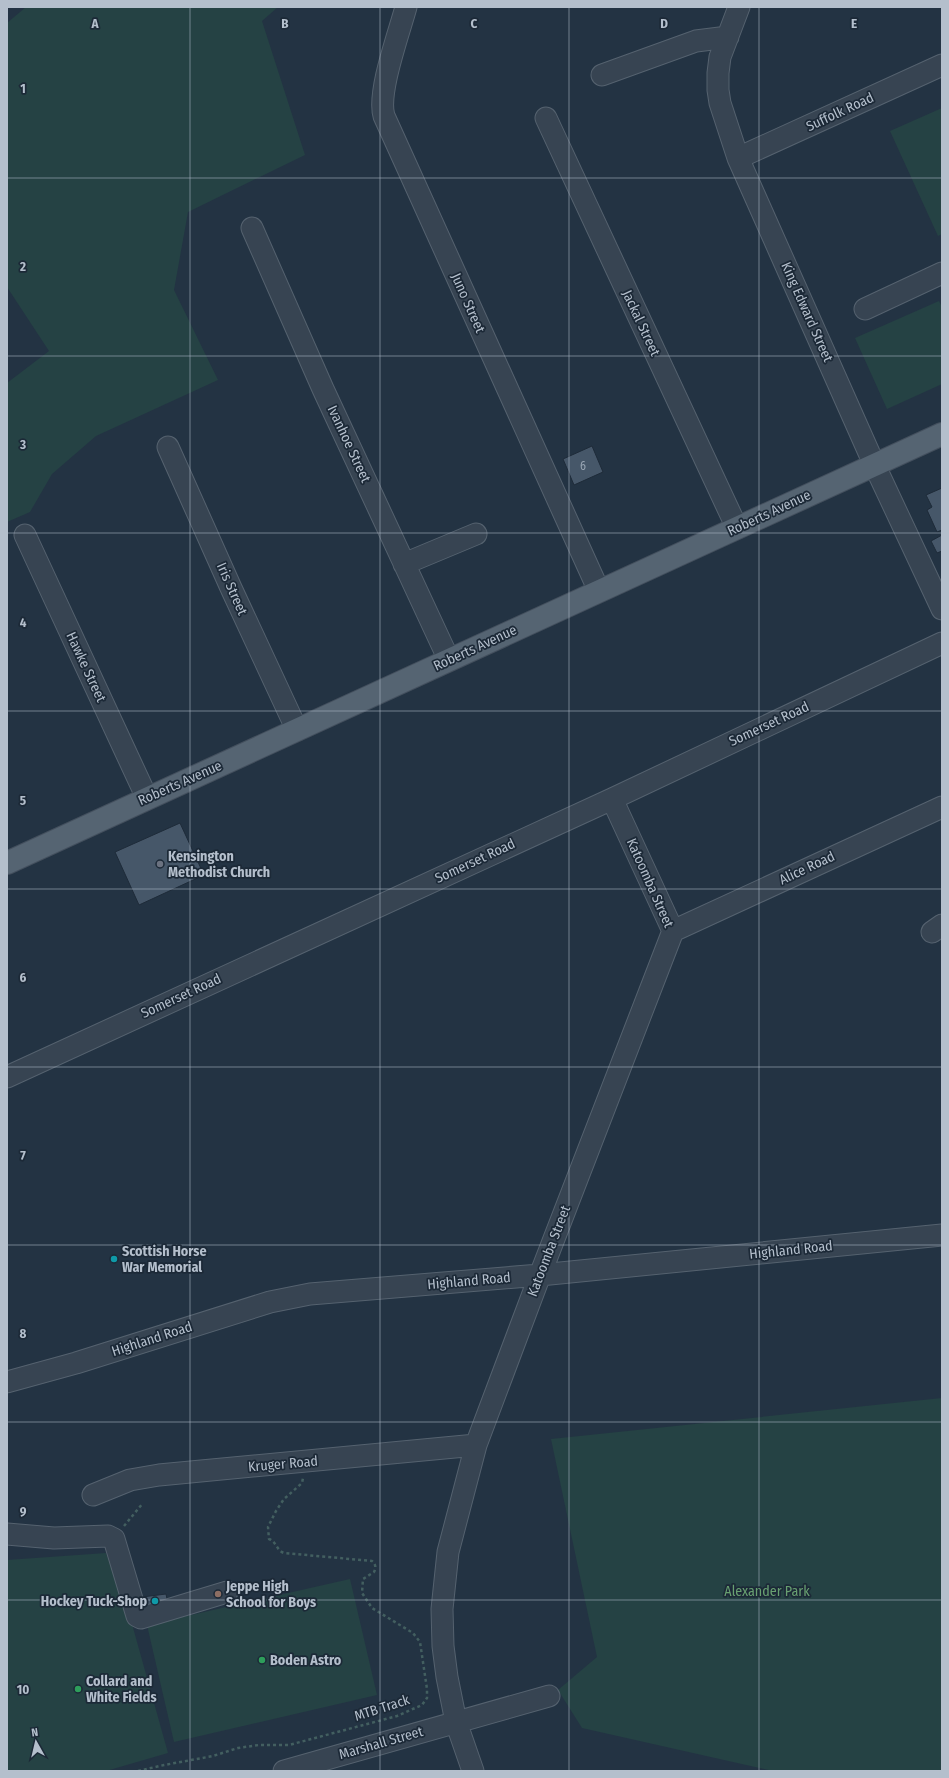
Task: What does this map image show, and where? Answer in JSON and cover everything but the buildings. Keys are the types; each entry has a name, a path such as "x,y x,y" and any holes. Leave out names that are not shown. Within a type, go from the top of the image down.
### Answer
{"main road":[{"name":"Roberts Avenue","path":"7,863 942,434"}],"street":[{"name":"Juno Street","path":"406,7 383,92 382,110 599,592"},
{"name":"King Edward Street","path":"739,7 720,57 718,74 720,103 738,158 874,464 942,609"},
{"path":"602,75 696,41 728,37"},
{"name":"Suffolk Road","path":"738,158 942,65"},
{"name":"Jackal Street","path":"546,118 737,528"},
{"name":"Ivanhoe Street","path":"252,228 323,389 449,660"},
{"path":"865,309 942,273"},
{"name":"Iris Street","path":"168,447 297,730"},
{"path":"404,564 476,534"},
{"name":"Hawke Street","path":"25,535 147,798"},
{"name":"Somerset Road","path":"7,1077 612,799 942,643"},
{"name":"Katoomba Street","path":"473,1771 456,1722 447,1678 443,1646 444,1585 448,1552 476,1445 673,931 612,799"},
{"name":"Alice Road","path":"673,931 942,808"},
{"name":"Highland Road","path":"7,1382 289,1297 540,1275 942,1235"},
{"name":"Kruger Road","path":"93,1495 122,1482 137,1478 476,1445"},
{"path":"7,1534 54,1538 108,1536 114,1539 137,1616 141,1618 227,1592"},
{"name":"Marshall Street","path":"290,1770 549,1696"}],"path":[{"name":"MTB Track","path":"138,1771 164,1764 213,1756 238,1748 259,1745 281,1746 300,1742 398,1716 422,1705 427,1698 426,1677 420,1642 413,1633 372,1608 363,1596 363,1579 374,1572 374,1563 372,1561 284,1553 278,1550 275,1543 269,1539 268,1527 276,1511 284,1499 302,1483 304,1462"},
{"path":"108,1536 120,1530 143,1503"}],"green space":[{"path":"26,7 278,7 262,21 305,155 188,212 174,290 218,380 96,436 52,474 30,512 7,522 7,383 49,351 7,287 7,23"},
{"path":"942,108 942,234 938,236 890,131"},
{"path":"939,301 942,307 942,384 887,409 855,338"},
{"name":"Alexander Park","path":"942,1398 942,1771 773,1771 582,1728 558,1690 597,1657 551,1439"},
{"name":"Collard and White Fields","path":"106,1553 132,1624 168,1753 106,1771 7,1771 7,1560"},
{"name":"Boden Astro","path":"350,1579 377,1695 174,1742 147,1625"}],"place":[{"name":"Kensington Methodist Church","path":"160,864"},
{"name":"Scottish Horse War Memorial","path":"114,1259"},
{"name":"Jeppe High School for Boys","path":"218,1594"},
{"name":"Hockey Tuck-Shop","path":"155,1601"},
{"name":"Boden Astro","path":"262,1660"},
{"name":"Collard and White Fields","path":"78,1689"}]}
